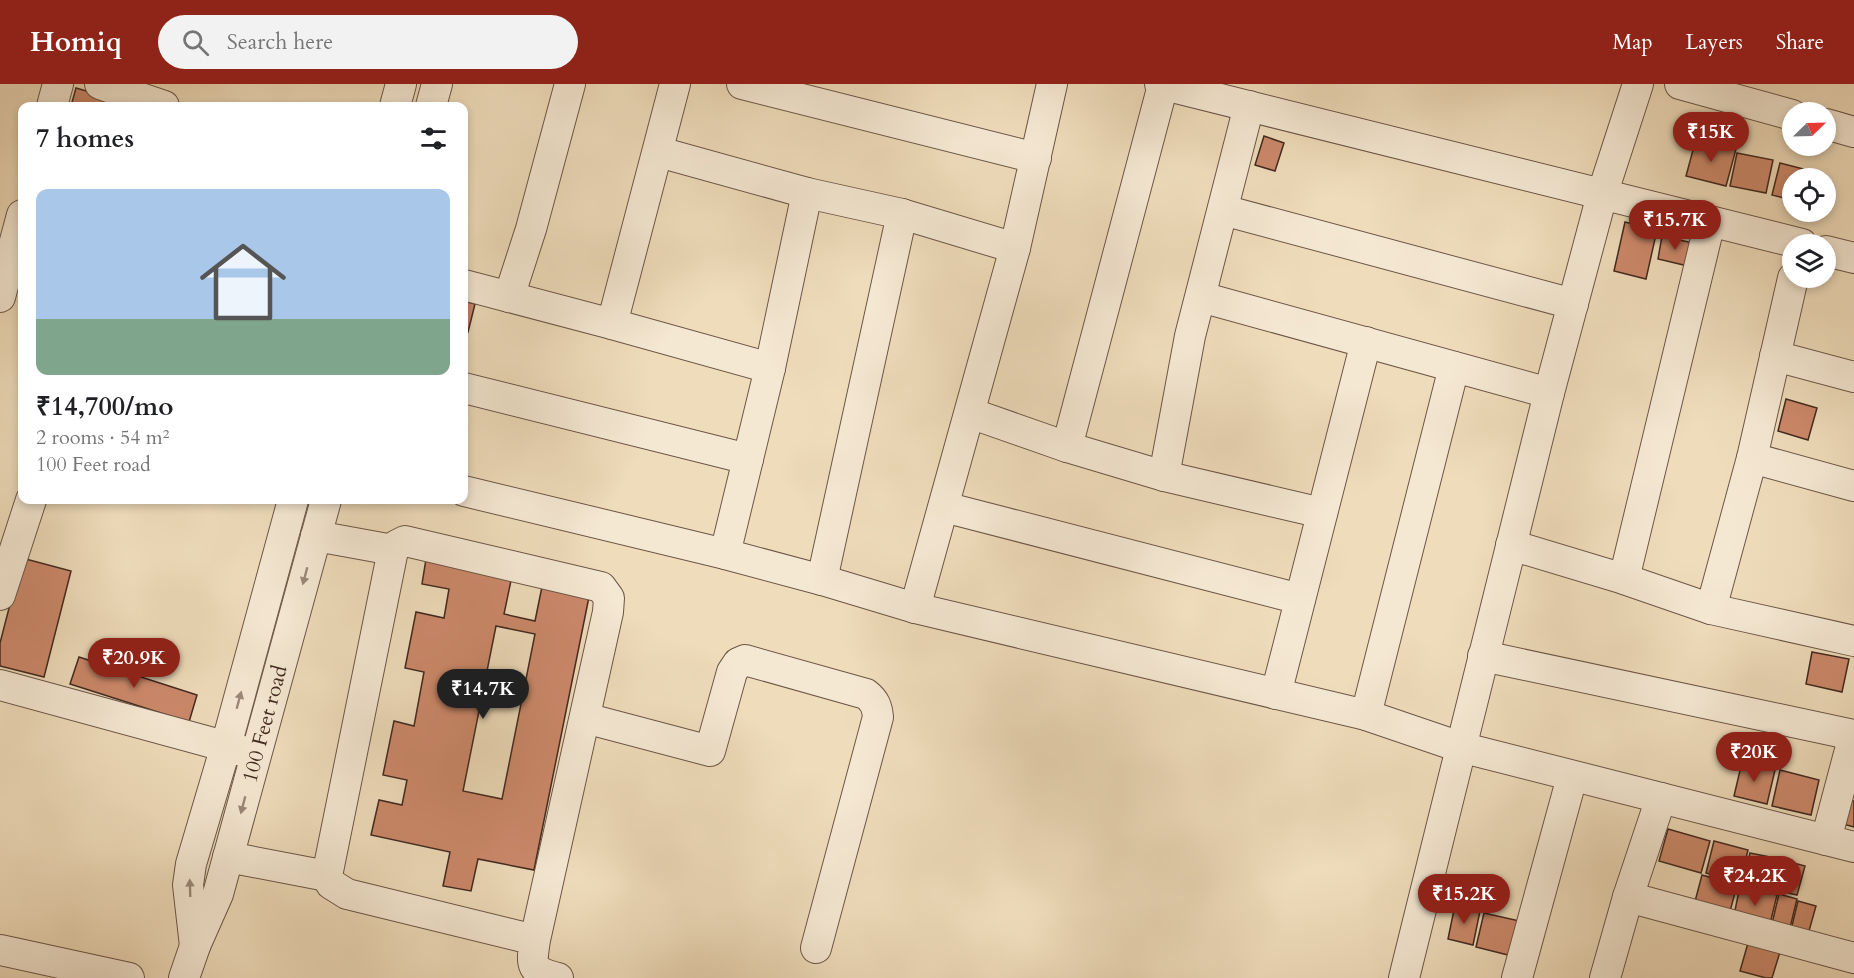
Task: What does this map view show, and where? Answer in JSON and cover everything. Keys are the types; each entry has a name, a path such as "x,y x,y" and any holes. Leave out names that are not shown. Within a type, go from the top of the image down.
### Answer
{"street":[{"path":"53,102 58,84"},
{"path":"100,84 151,102"},
{"path":"396,102 401,84"},
{"path":"432,102 437,84"},
{"path":"509,297 531,229 570,84"},
{"path":"612,324 675,84"},
{"path":"742,84 1036,158"},
{"path":"915,608 1015,248 1052,84"},
{"path":"1067,447 1161,84 1782,239"},
{"path":"1404,978 1549,393 1602,195 1638,84"},
{"path":"1680,84 1782,112"},
{"path":"1164,476 1190,336 1249,106"},
{"path":"1836,127 1854,132"},
{"path":"659,152 807,192 902,214 1015,248"},
{"path":"725,554 770,368 807,192"},
{"path":"1223,210 1573,304"},
{"path":"822,580 902,214"},
{"path":"1624,579 1710,222"},
{"path":"0,297 18,230"},
{"path":"1836,253 1854,258"},
{"path":"468,286 770,368"},
{"path":"1711,609 1752,458 1792,288"},
{"path":"1201,297 1549,393"},
{"path":"1276,694 1366,342"},
{"path":"1775,356 1854,377"},
{"path":"1366,715 1454,367"},
{"path":"468,389 748,459"},
{"path":"970,413 1067,447 1164,476 1322,513"},
{"path":"1752,458 1854,486"},
{"path":"468,492 725,554 915,608 1366,715 1461,747 1840,844 1854,735 1483,656"},
{"path":"0,595 30,504"},
{"name":"100 Feet road","path":"195,946 188,885 191,864 226,746 292,504"},
{"name":"100 Feet road","path":"184,978 195,946 218,894 325,504"},
{"path":"944,507 1300,599"},
{"path":"316,536 393,550"},
{"path":"536,940 347,894 331,884 327,876 393,550 405,541 601,587 609,598 532,963 536,970 544,975 558,978"},
{"path":"1511,545 1624,579 1711,609 1854,641"},
{"path":"585,718 710,751 732,672 738,663 745,660 866,694 872,699 877,706 878,717 816,948"},
{"path":"0,685 256,755"},
{"path":"1517,978 1572,777"},
{"path":"1605,978 1628,897 1661,798"},
{"path":"228,857 327,876"},
{"path":"1628,897 1854,958"},
{"path":"0,950 129,978"}],"building":[{"path":"76,88 125,102 72,102"},
{"path":"1264,136 1284,143 1275,171 1255,165"},
{"path":"1696,139 1736,149 1726,186 1686,176"},
{"path":"1737,153 1773,160 1766,193 1730,186"},
{"path":"1780,163 1799,168 1782,168 1782,198 1772,195"},
{"path":"1625,222 1657,230 1646,279 1614,271"},
{"path":"1662,236 1693,243 1688,266 1658,259"},
{"path":"468,302 475,304 468,332"},
{"path":"1786,399 1817,408 1808,440 1778,431"},
{"path":"427,553 513,571 504,614 535,621 544,577 591,587 534,870 478,859 471,891 443,886 450,852 371,835 379,800 402,805 407,780 383,775 394,721 414,726 424,672 405,668 416,612 444,618 449,589 422,584","holes":["496,626 535,634 502,799 463,791"]},
{"path":"22,558 71,571 44,677 0,666 0,643"},
{"path":"1812,652 1849,659 1842,692 1806,684"},
{"path":"79,657 197,695 189,722 70,684"},
{"path":"1742,762 1775,770 1767,804 1734,796"},
{"path":"1780,770 1819,780 1811,815 1772,806"},
{"path":"1845,799 1854,801 1854,827 1839,823"},
{"path":"1668,829 1710,841 1701,873 1659,861"},
{"path":"1714,841 1748,850 1740,882 1706,873"},
{"path":"1750,853 1785,860 1777,893 1743,884"},
{"path":"1786,861 1805,866 1797,895 1779,891"},
{"path":"1702,875 1737,885 1728,919 1693,909"},
{"path":"1740,886 1777,895 1769,928 1733,920"},
{"path":"1779,894 1797,899 1788,936 1770,932"},
{"path":"1798,901 1816,906 1807,938 1790,934"},
{"path":"1455,905 1480,911 1473,945 1448,939"},
{"path":"1484,913 1524,922 1516,957 1476,947"},
{"path":"1748,943 1780,952 1772,978 1740,971"}]}
